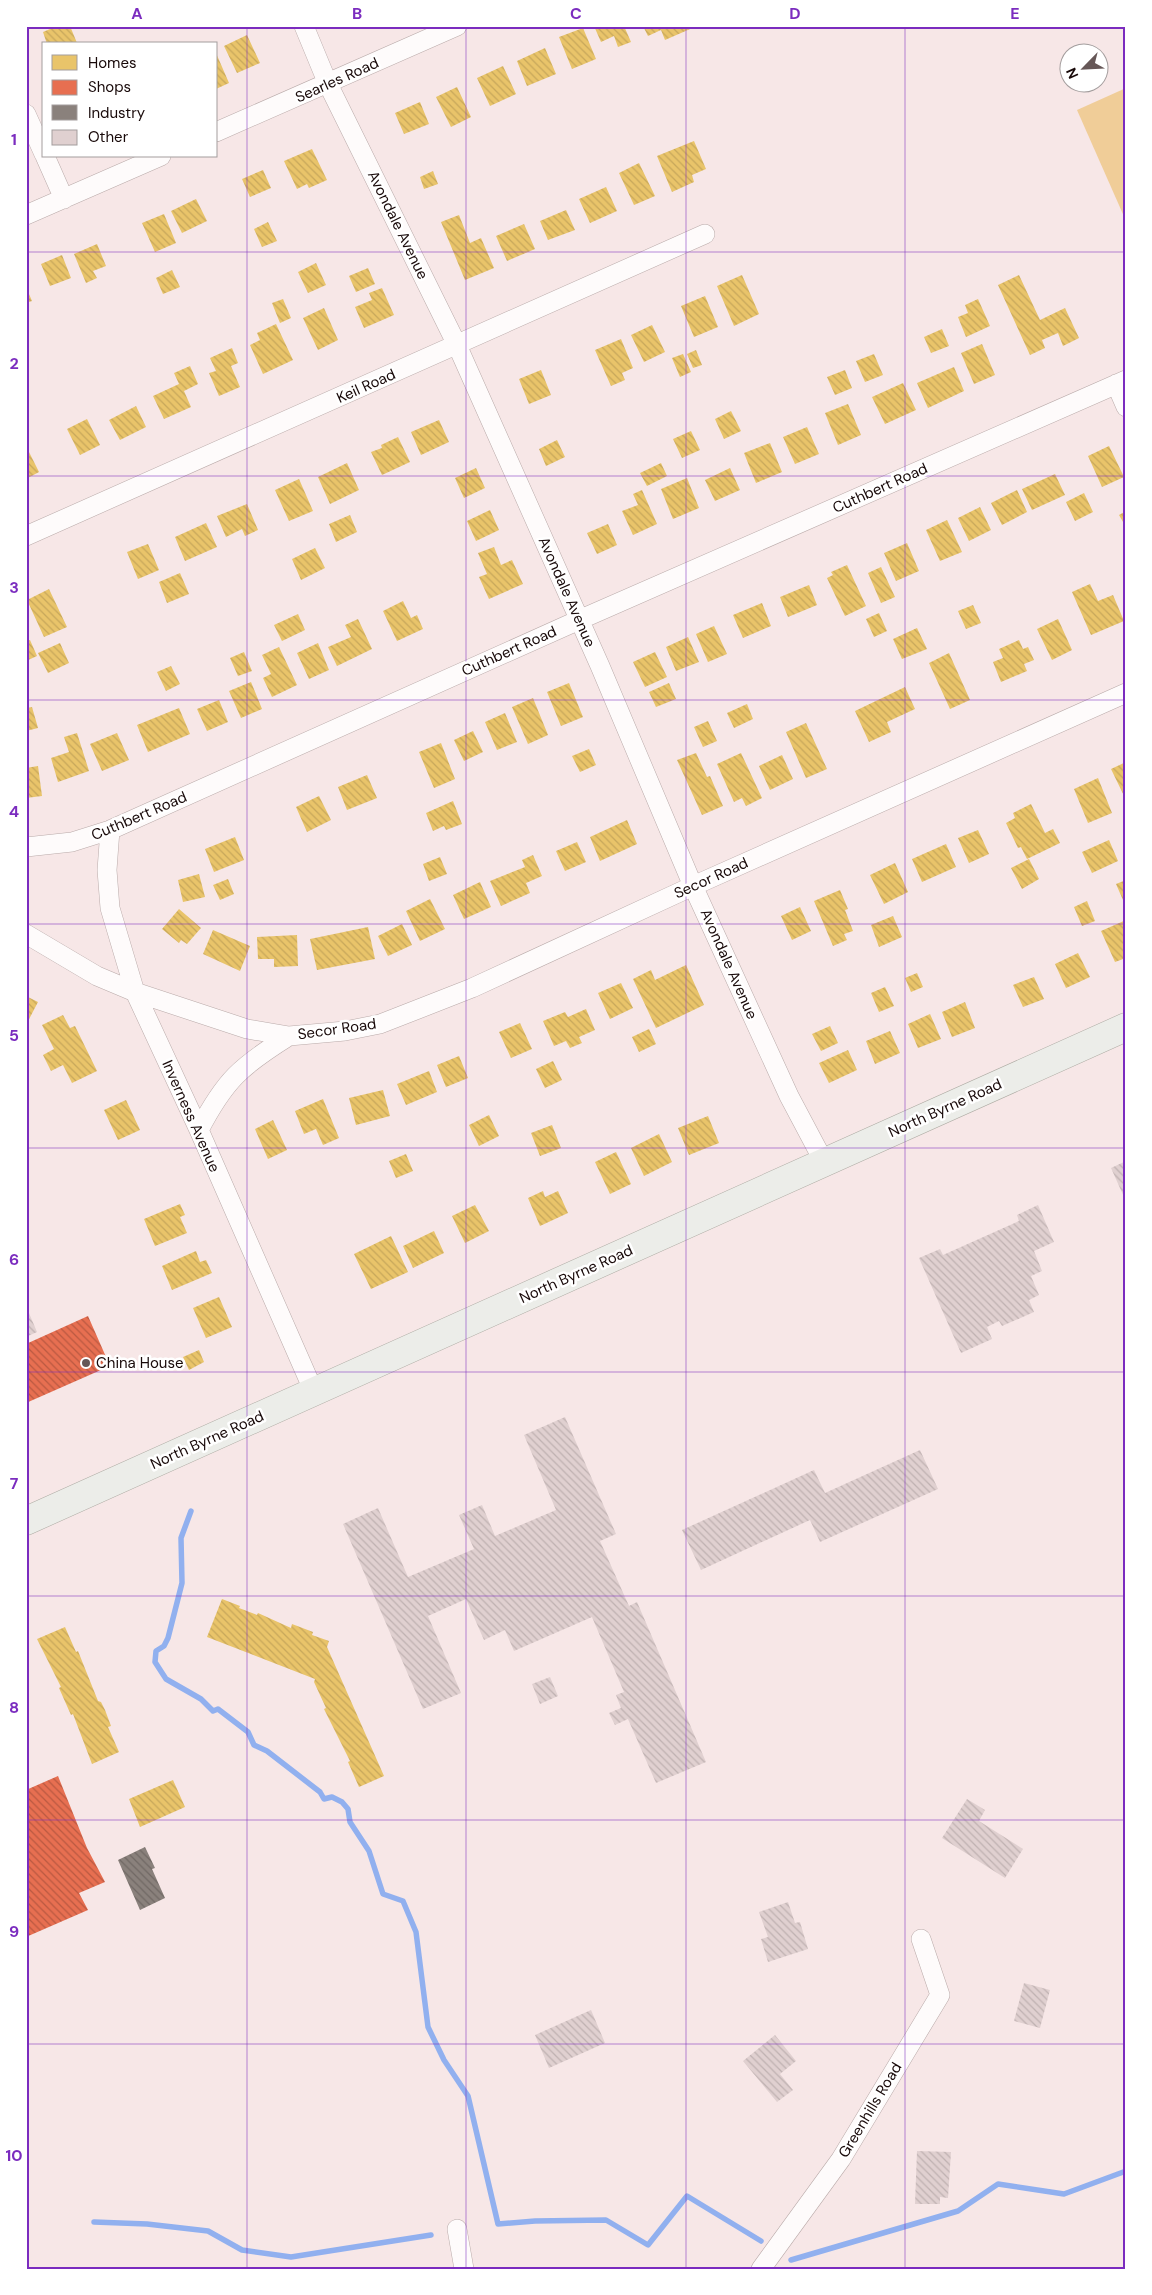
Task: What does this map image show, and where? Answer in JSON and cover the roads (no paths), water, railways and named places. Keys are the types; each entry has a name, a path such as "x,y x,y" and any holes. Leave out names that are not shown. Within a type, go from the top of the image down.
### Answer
{"main road":[{"name":"North Byrne Road","path":"26,1521 1126,1027"}],"street":[{"name":"Avondale Avenue","path":"304,26 328,84 457,345 600,666 693,886 789,1096 824,1162"},
{"name":"Searles Road","path":"218,131 457,26"},
{"path":"26,114 42,150"},
{"path":"45,158 64,199"},
{"path":"26,215 157,158"},
{"name":"Keil Road","path":"26,536 706,234"},
{"path":"1121,382 1126,407"},
{"name":"Cuthbert Road","path":"26,847 72,842 110,830 579,620 1121,382"},
{"name":"Secor Road","path":"26,934 98,976 135,992 247,1029 289,1036 345,1031 380,1024 472,988 693,886 1126,693"},
{"name":"Inverness Avenue","path":"110,830 107,870 110,908 135,992 199,1130 314,1392"},
{"name":"Secor Road","path":"199,1130 213,1103 236,1074 252,1059 289,1036"},
{"name":"Greenhills Road","path":"761,2269 841,2159 940,1996 921,1939"},
{"path":"457,2229 464,2269"}],"waterway":[{"path":"191,1511 181,1538 182,1583 168,1638 164,1646 156,1651 155,1662 166,1679 201,1699 213,1711 218,1709 248,1732 254,1745 267,1751 320,1792 324,1799 332,1797 342,1802 348,1809 350,1822 369,1851 383,1894 403,1901 416,1932 428,2027 444,2060 468,2096 498,2224 535,2221 606,2220 648,2245 687,2196 761,2241"},
{"path":"791,2260 958,2211 998,2184 1064,2194 1126,2171"},
{"path":"94,2222 147,2224 208,2231 242,2250 291,2257 431,2235"}],"place":[{"name":"China House","path":"86,1363"}]}
